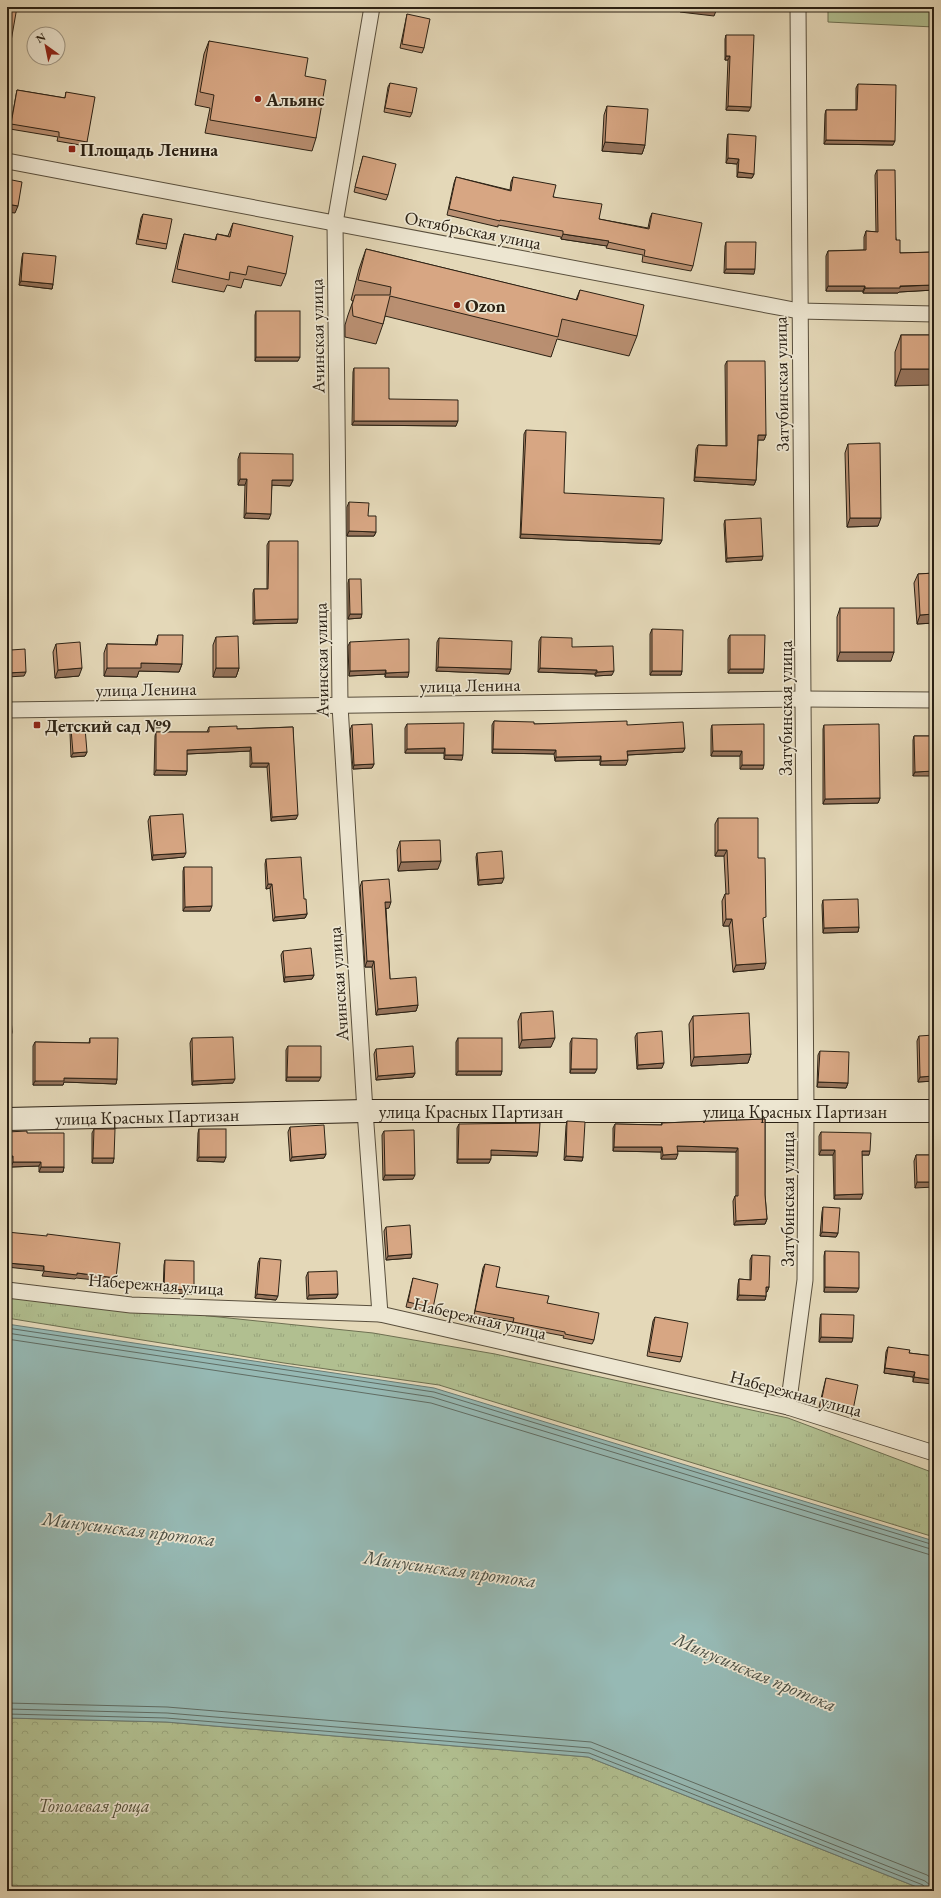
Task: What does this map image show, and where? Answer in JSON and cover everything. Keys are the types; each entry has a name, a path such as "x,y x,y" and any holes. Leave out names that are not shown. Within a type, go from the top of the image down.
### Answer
{"main road":[{"name":"улица Красных Партизан","path":"7,1119 365,1111 934,1111"}],"street":[{"name":"Ачинская улица","path":"372,7 335,223 340,706 365,1111 380,1314"},
{"name":"Затубинская улица","path":"788,1407 805,1280 806,1111 804,699 799,311 798,7"},
{"name":"Октябрьская улица","path":"7,161 799,311 934,314"},
{"name":"улица Ленина","path":"7,710 804,699 934,700"},
{"name":"Набережная улица","path":"7,1290 131,1305 380,1314 788,1407 934,1453"}],"green space":[{"path":"828,7 934,7 934,27 828,22"},
{"path":"7,1295 373,1333 495,1354 788,1418 934,1473 934,1537 439,1385 284,1363 7,1318"},
{"name":"Тополевая роща","path":"7,1718 166,1722 588,1757 927,1891 7,1891"}],"water":[{"name":"Минусинская протока","path":"7,1324 434,1388 934,1541 934,1891 927,1891 588,1757 166,1722 7,1718"}],"building":[{"path":"7,7 17,7 10,47 7,46"},
{"path":"716,7 716,11 682,8"},
{"path":"407,14 430,19 424,48 402,44"},
{"path":"726,35 754,35 751,107 728,106 730,56 726,56"},
{"name":"Альянс","path":"209,41 308,58 305,76 326,80 316,138 210,120 214,95 200,92"},
{"path":"390,83 417,88 412,113 385,108"},
{"path":"858,84 896,85 895,141 826,140 826,110 857,110"},
{"path":"17,90 65,98 66,92 95,97 87,142 59,137 59,132 11,124"},
{"path":"607,106 648,109 645,145 605,142"},
{"path":"728,134 756,136 754,174 738,172 739,159 728,158"},
{"path":"363,156 396,164 388,195 355,187"},
{"path":"877,170 895,170 896,240 900,240 900,253 934,252 934,285 900,286 900,288 828,286 828,251 866,250 866,231 878,232"},
{"path":"456,177 511,191 513,177 556,185 553,197 602,204 599,219 649,229 652,213 702,223 693,266 644,256 645,250 608,242 609,241 563,234 563,231 500,221 449,209"},
{"path":"7,179 22,182 18,206 7,204"},
{"path":"143,214 172,219 167,244 138,239"},
{"path":"233,223 293,236 286,274 248,266 246,275 230,272 229,280 177,269 184,234 216,240 217,234 230,237"},
{"path":"726,242 756,242 755,269 726,269"},
{"path":"366,249 577,300 580,290 644,305 637,336 562,319 558,337 390,296 383,324 353,316 352,305 355,295 390,295 391,287 358,280"},
{"path":"23,253 56,256 53,284 21,281"},
{"path":"256,311 300,311 300,357 256,357"},
{"path":"901,335 934,335 934,369 901,369"},
{"path":"727,361 765,361 766,435 758,435 756,480 695,477 698,445 727,446"},
{"path":"354,368 389,368 389,399 458,400 458,421 354,421"},
{"path":"526,430 566,432 564,493 664,498 662,540 521,534"},
{"path":"880,443 881,518 850,518 848,444"},
{"path":"240,453 293,454 293,480 272,480 271,514 246,513 247,479 240,479"},
{"path":"349,502 369,503 368,516 376,516 376,532 349,531"},
{"path":"761,518 763,556 727,558 725,520"},
{"path":"269,541 298,541 298,619 255,620 254,589 268,589"},
{"path":"934,573 934,614 920,615 918,574"},
{"path":"349,579 361,579 362,614 350,614"},
{"path":"840,608 894,608 894,652 840,652"},
{"path":"652,629 683,630 682,671 652,671"},
{"path":"158,635 183,635 182,664 141,663 141,668 107,668 107,644 157,645"},
{"path":"730,635 765,635 764,669 730,669"},
{"path":"238,636 239,668 216,668 216,637"},
{"path":"541,637 572,638 572,647 613,646 614,671 597,672 597,670 540,668"},
{"path":"439,638 512,641 511,669 438,667"},
{"path":"409,639 409,672 386,673 386,670 350,671 350,642"},
{"path":"7,642 11,642 11,650 25,649 26,672 7,673"},
{"path":"80,642 82,668 58,670 56,644"},
{"path":"494,721 534,722 534,724 627,721 627,725 683,722 685,748 627,751 628,760 601,761 601,756 556,757 556,750 493,749"},
{"path":"464,723 463,755 445,755 445,748 407,749 407,724"},
{"path":"372,724 374,764 354,765 352,725"},
{"path":"764,724 764,765 742,765 742,751 713,751 712,725"},
{"path":"879,724 880,798 825,799 824,725"},
{"path":"237,726 237,729 293,727 298,815 272,817 269,763 252,763 251,747 187,750 187,771 156,770 156,732 209,732 209,727"},
{"path":"85,728 87,752 73,753 71,729"},
{"path":"7,730 9,730 9,761 7,761"},
{"path":"914,736 934,736 934,771 915,772"},
{"path":"183,814 186,853 153,855 150,816"},
{"path":"718,818 758,818 758,858 765,858 766,917 763,918 766,963 736,965 732,919 726,919 725,894 729,894 727,850 718,850"},
{"path":"440,840 441,861 401,862 400,841"},
{"path":"502,851 504,878 479,880 477,853"},
{"path":"301,857 304,899 306,899 307,914 275,917 272,884 268,884 266,859"},
{"path":"184,867 212,867 212,906 185,907"},
{"path":"389,879 391,902 385,902 390,979 416,977 418,1005 378,1009 374,961 367,961 362,881"},
{"path":"858,899 859,927 824,928 823,900"},
{"path":"311,948 314,975 285,977 283,951"},
{"path":"7,1003 10,1003 12,1032 7,1033"},
{"path":"553,1011 555,1038 522,1040 521,1013"},
{"path":"749,1013 751,1054 694,1057 693,1016"},
{"path":"662,1031 664,1063 638,1065 637,1033"},
{"path":"934,1035 934,1076 920,1077 919,1036"},
{"path":"233,1037 235,1079 193,1081 192,1038"},
{"path":"90,1038 118,1038 117,1079 64,1078 64,1081 35,1081 35,1042 90,1043"},
{"path":"458,1038 502,1038 502,1071 458,1071"},
{"path":"572,1038 597,1039 597,1069 571,1069"},
{"path":"288,1046 321,1046 321,1077 287,1077"},
{"path":"413,1046 415,1073 378,1076 376,1049"},
{"path":"820,1051 849,1052 848,1083 818,1082"},
{"path":"765,1119 765,1195 767,1219 736,1221 735,1196 738,1196 738,1148 677,1146 678,1154 663,1155 662,1147 614,1147 615,1124 662,1125 662,1123"},
{"path":"567,1121 585,1122 583,1157 566,1156"},
{"path":"540,1123 538,1152 491,1150 491,1159 458,1159 459,1124"},
{"path":"324,1125 326,1154 292,1157 290,1127"},
{"path":"94,1129 115,1129 114,1158 93,1158"},
{"path":"199,1129 226,1129 226,1157 199,1157"},
{"path":"414,1130 415,1175 385,1175 384,1131"},
{"path":"27,1131 27,1133 64,1133 64,1167 41,1167 41,1162 13,1162 13,1156 7,1156 7,1132"},
{"path":"821,1132 871,1133 870,1151 862,1151 863,1194 835,1195 835,1150 821,1150"},
{"path":"916,1155 934,1155 934,1182 917,1182"},
{"path":"823,1207 840,1208 838,1233 822,1232"},
{"path":"410,1225 412,1254 388,1256 386,1227"},
{"path":"7,1232 47,1236 47,1234 120,1243 116,1278 77,1273 77,1275 44,1271 44,1266 7,1263"},
{"path":"825,1251 859,1252 859,1288 825,1287"},
{"path":"752,1255 770,1256 769,1287 766,1287 766,1296 739,1295 739,1279 751,1280"},
{"path":"260,1258 281,1260 278,1296 257,1294"},
{"path":"165,1260 194,1261 194,1290 164,1289"},
{"path":"485,1264 500,1267 496,1287 549,1296 547,1303 599,1313 594,1340 565,1334 565,1332 513,1322 514,1318 475,1311"},
{"path":"337,1271 338,1294 309,1295 308,1272"},
{"path":"413,1278 438,1284 433,1308 408,1302"},
{"path":"821,1314 854,1315 853,1338 821,1337"},
{"path":"655,1317 688,1323 682,1357 649,1352"},
{"path":"888,1347 910,1350 909,1353 934,1356 934,1380 914,1377 915,1372 885,1368"},
{"path":"826,1378 858,1385 853,1410 821,1403"}],"place":[{"name":"Альянс","path":"258,99"},
{"name":"Площадь Ленина","path":"72,149"},
{"name":"Ozon","path":"457,305"},
{"name":"Детский сад №9","path":"37,725"}]}
